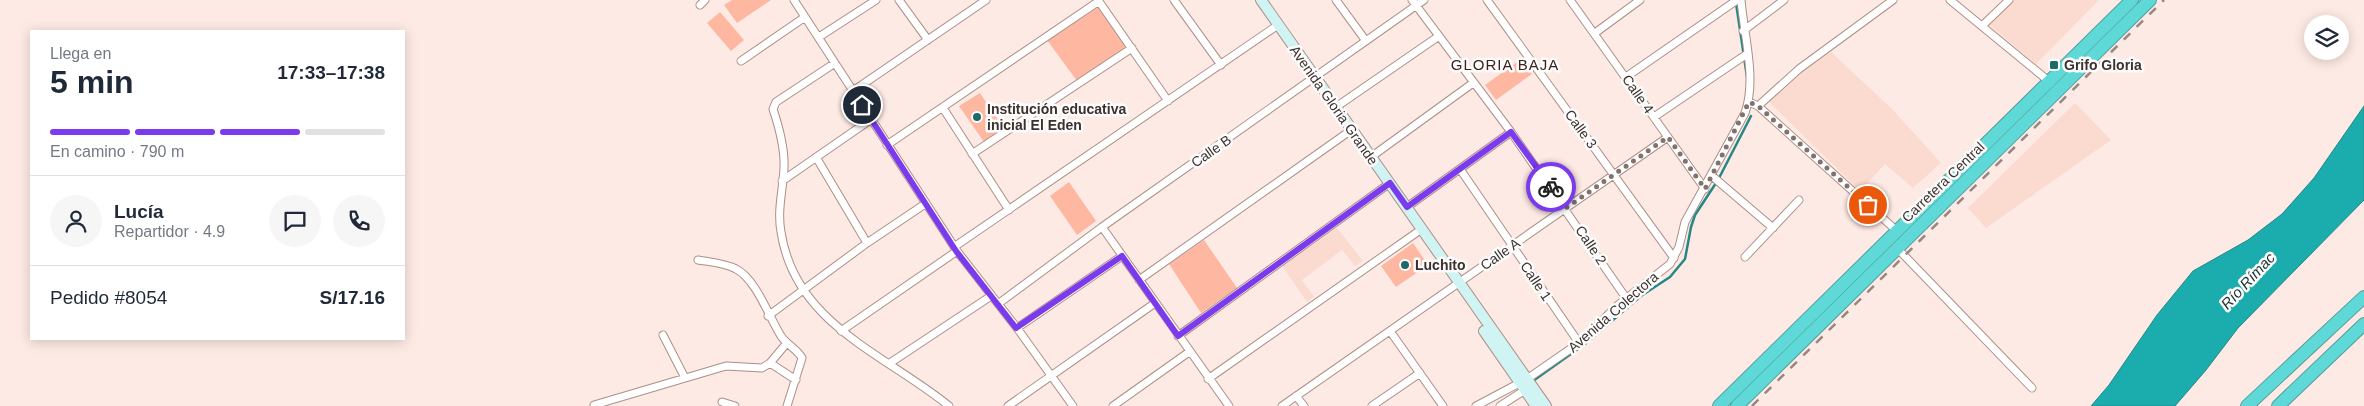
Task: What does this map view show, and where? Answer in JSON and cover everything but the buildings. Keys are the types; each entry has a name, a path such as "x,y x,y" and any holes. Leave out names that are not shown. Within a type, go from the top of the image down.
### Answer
{"highway":[{"name":"Carretera Central","path":"1737,406 1897,248 2054,85 2132,0"},
{"name":"Carretera Central","path":"1719,406 1897,231 2054,85 2150,0"},
{"path":"2247,406 2364,297"},
{"path":"2278,406 2364,324"}],"street":[{"path":"794,0 924,204 955,249 1073,406"},
{"path":"819,37 876,0"},
{"path":"899,0 928,40"},
{"path":"887,145 1099,0 1168,101"},
{"path":"1174,0 1221,65"},
{"name":"Avenida Gloria Grande","path":"1254,0 1313,79 1347,133 1407,207 1456,285 1524,384 1536,406"},
{"name":"Avenida Gloria Grande","path":"1261,0 1276,27"},
{"path":"1336,0 1366,41"},
{"name":"Calle B","path":"998,304 1102,227 1366,41 1414,3 1424,0"},
{"name":"Calle 3","path":"1487,0 1674,258"},
{"name":"Calle 4","path":"1570,0 1705,189"},
{"path":"1595,33 1640,0"},
{"path":"1626,77 1731,2 1739,0 1747,54 1749,102 1712,176 1685,222 1674,258"},
{"path":"1743,31 1784,0"},
{"path":"1758,106 1799,69 1893,0"},
{"path":"1950,0 2054,85"},
{"path":"1982,26 2009,0"},
{"path":"853,91 981,1"},
{"name":"Calle 2","path":"1414,3 1566,208 1626,298"},
{"path":"741,61 805,17"},
{"path":"841,331 1009,210 1276,27"},
{"path":"1336,107 1439,36"},
{"path":"972,154 1132,48"},
{"path":"1654,117 1747,54"},
{"path":"835,63 776,102 773,109 784,158 780,231 788,262 802,291 829,322 950,406"},
{"name":"Avenida Gloria Grande","path":"1313,79 1336,107 1371,156 1416,233 1456,285"},
{"path":"1371,156 1473,83"},
{"path":"1749,102 1758,106 1897,231"},
{"path":"943,108 1009,210"},
{"path":"782,181 870,120"},
{"path":"1407,207 1511,132"},
{"path":"1139,280 1347,133"},
{"name":"Calle A","path":"1282,406 1668,137"},
{"path":"816,157 866,242"},
{"name":"Calle 1","path":"1460,169 1579,344"},
{"path":"1712,176 1773,228"},
{"path":"1178,336 1388,185"},
{"path":"1745,258 1799,200"},
{"path":"768,316 866,242 924,204"},
{"path":"1102,227 1208,379 1229,406"},
{"path":"1208,379 1416,233"},
{"path":"1897,248 2032,388"},
{"path":"1016,328 1122,256"},
{"name":"Avenida Colectora","path":"1500,406 1524,384 1579,344 1626,298 1674,258"},
{"path":"698,260 735,268 745,275 754,286 768,316 786,344 799,353 802,358 787,406"},
{"path":"890,363 991,296"},
{"path":"1008,406 1155,303"},
{"path":"1390,331 1443,406"},
{"path":"663,335 685,378"},
{"path":"594,404 726,366 762,368 770,364 786,344"},
{"path":"1112,406 1189,352"},
{"path":"770,364 796,380"},
{"path":"1372,406 1420,373"},
{"name":"Avenida Gloria Grande","path":"1524,384 1546,406"},
{"name":"Avenida Colectora","path":"1476,406 1524,384"},
{"path":"1296,396 1304,406"},
{"path":"722,402 735,406"}],"shaded area":[{"path":"732,0 771,0 737,23 724,5"},
{"path":"2011,0 2099,0 2036,64 1987,23"},
{"path":"1100,6 1128,47 1077,81 1047,40"},
{"path":"720,12 744,40 731,51 707,23"},
{"path":"1831,52 1893,110 1941,163 1913,188 1885,164 1860,191 1766,99"},
{"path":"1521,59 1532,74 1496,100 1485,85"},
{"path":"980,93 1004,129 984,142 959,106"},
{"path":"2075,103 2111,140 1986,228 1968,208"},
{"path":"1069,182 1096,221 1077,235 1050,196"},
{"path":"1337,228 1363,261 1355,266 1342,250 1302,280 1314,297 1307,302 1282,266"},
{"path":"1204,240 1237,288 1201,313 1169,264"},
{"name":"Luchito","path":"1413,243 1428,265 1396,287 1381,266"}],"water":[{"name":"Río Rímac","path":"2364,106 2364,200 2238,328 2175,406 2091,406 2109,385 2157,315 2193,271 2248,240 2282,214 2314,178"}],"waterway":[{"path":"1736,3 1747,77"},
{"path":"1533,381 1585,344 1641,296 1670,277 1685,259 1695,215 1718,180 1751,116"}],"railway":[{"path":"1752,406 2164,0"}],"way so far":[{"path":"1551,187 1566,208 1668,137 1705,189 1749,102 1758,106 1868,205"}],"place":[{"name":"Grifo Gloria","path":"2054,65"},
{"name":"Institución educativa inicial El Eden","path":"977,117"},
{"name":"Luchito","path":"1405,265"}],"district":[{"name":"GLORIA BAJA","path":"1505,65"}],"route":[{"path":"862,105 956,251 1016,328 1122,256 1178,336 1390,183 1407,207 1511,132 1551,187"}]}
